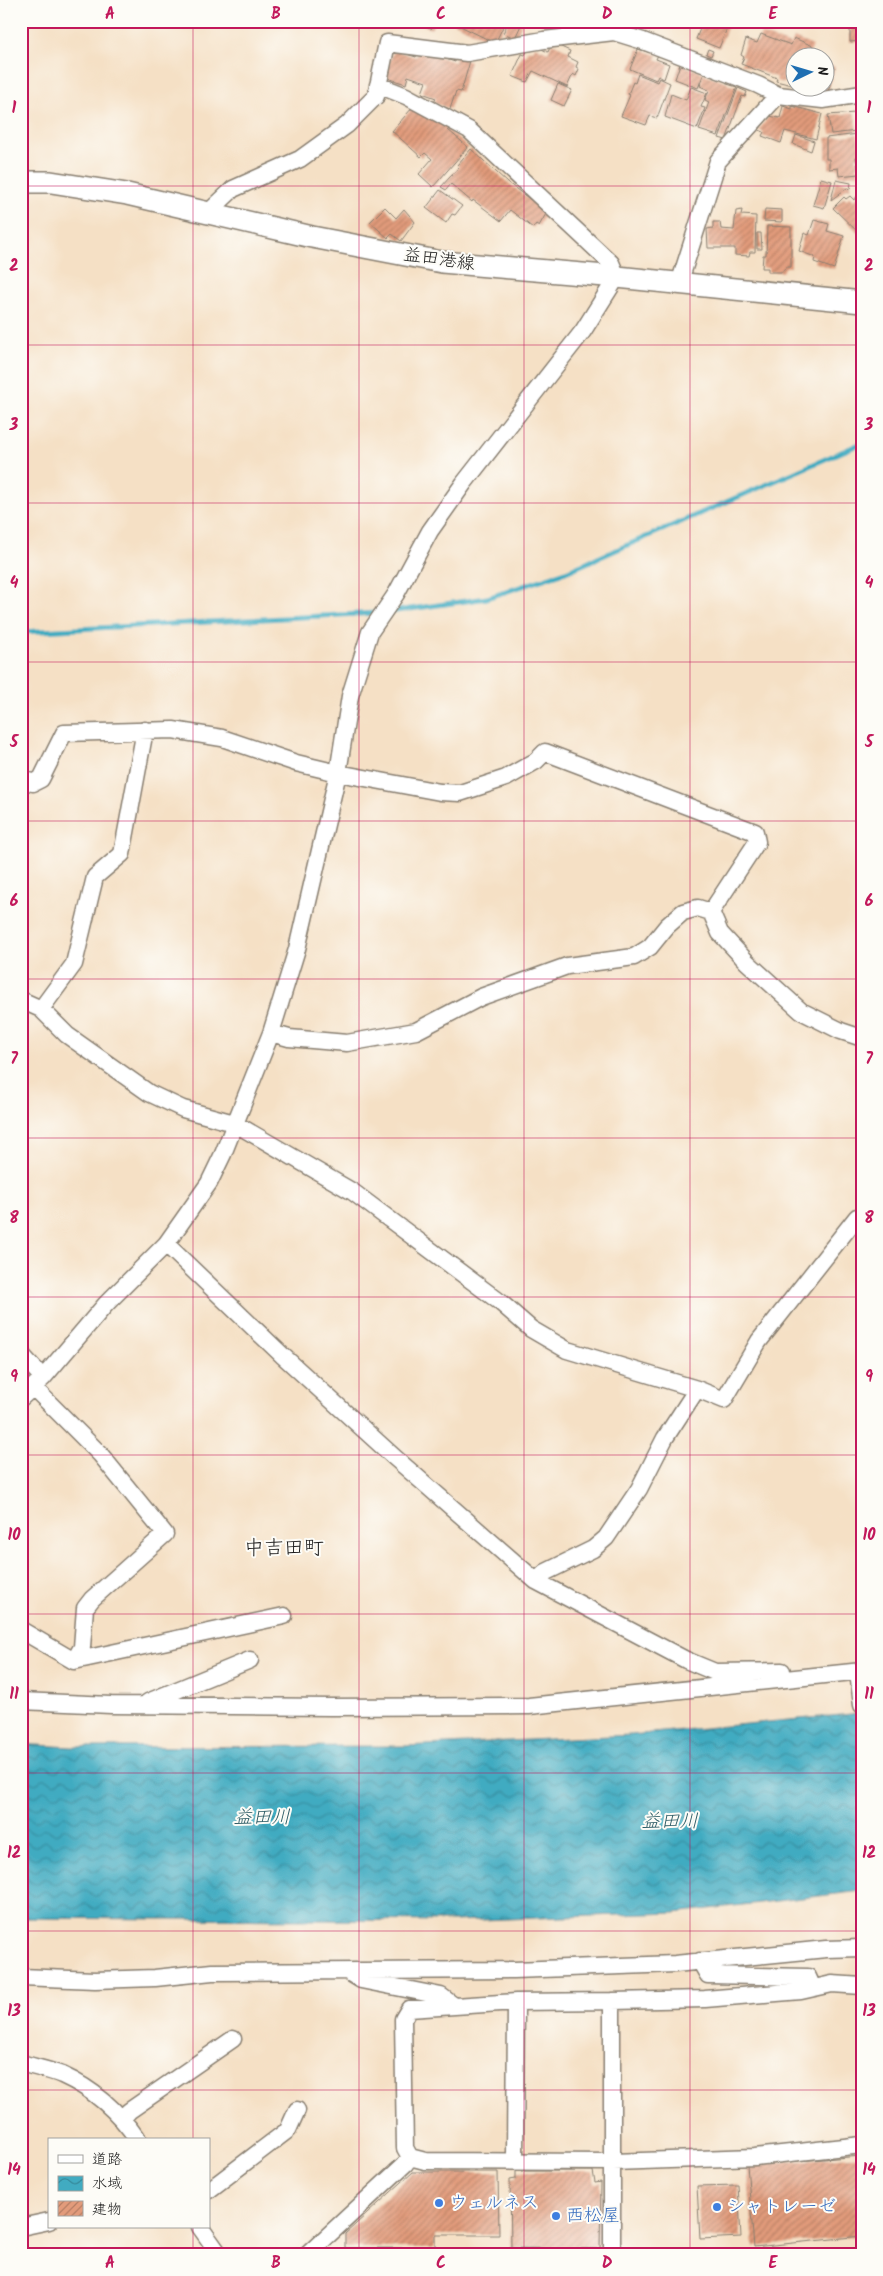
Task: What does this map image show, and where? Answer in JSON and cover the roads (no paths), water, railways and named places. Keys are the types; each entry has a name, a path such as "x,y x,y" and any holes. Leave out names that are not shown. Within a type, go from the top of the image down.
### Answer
{"main road":[{"name":"益田港線","path":"21,182 51,182 127,194 312,237 442,262 618,277 862,302"}],"street":[{"path":"209,212 233,189 300,158 347,125 376,96 386,43 467,52 544,40 614,32 687,58 778,95 823,100 862,94"},
{"path":"33,1388 106,1304 166,1244 209,1183 271,1033 297,949 338,773 350,696 370,632 396,594 430,531 464,483 583,331 618,277 610,262 469,130 406,96 378,86"},
{"path":"679,284 718,161 778,95"},
{"path":"40,1009 74,964 95,877 122,854 145,730"},
{"path":"21,778 33,783 41,779 64,733 173,730 222,738 296,763 338,773 440,792 460,793 506,778 536,761 545,752 755,832 757,842 712,912"},
{"path":"271,1033 289,1038 348,1043 416,1031 481,997 567,966 634,957 650,947 667,926 683,912 698,908 712,912"},
{"path":"712,912 720,933 747,962 801,1011 841,1031 862,1038"},
{"path":"21,1000 40,1009 67,1035 149,1093 183,1109 234,1123 353,1192 500,1302 531,1329 567,1350 697,1389 724,1400 759,1341 857,1218 862,1222"},
{"path":"166,1244 282,1355 394,1457 536,1581 686,1660 715,1672 797,1670 813,1677"},
{"path":"21,1354 33,1388 100,1454 165,1534 92,1599 85,1608 82,1647 74,1661"},
{"path":"536,1581 546,1572 593,1549 606,1538 639,1489 664,1438 697,1389"},
{"path":"21,1630 74,1661 284,1616"},
{"path":"140,1705 250,1660"},
{"path":"21,1701 140,1705 529,1706 813,1677 860,1676 862,1705"},
{"path":"21,1977 95,1980 155,1978 212,1972 514,1970 700,1961 826,1948 862,1948"},
{"path":"700,1961 708,1975 808,1977 813,1988"},
{"path":"345,1970 361,1980 441,1996 453,2006"},
{"path":"862,1986 832,1984 801,1991 705,1999 516,2002 409,2009 403,2019 405,2148 410,2157 425,2161 613,2162 755,2157 862,2146"},
{"path":"612,2001 612,2255"},
{"path":"515,2161 516,2002"},
{"path":"123,2118 129,2111 233,2039"},
{"path":"21,2063 62,2075 99,2098 123,2118 137,2138"},
{"path":"210,2189 288,2130 297,2110"},
{"path":"307,2255 406,2164 410,2157"},
{"path":"21,2227 48,2220"},
{"path":"201,2228 220,2255"}],"water":[{"name":"益田川","path":"862,1713 862,1891 674,1913 453,1921 21,1918 21,1744 71,1747 405,1746 631,1735"}],"waterway":[{"path":"389,612 487,598 568,571 862,443"},
{"path":"21,632 378,613"}],"place":[{"name":"ウェルネス","path":"439,2203"},
{"name":"シャトレーゼ","path":"717,2207"},
{"name":"西松屋","path":"556,2216"}],"district":[{"name":"中吉田町","path":"284,1549"}]}
